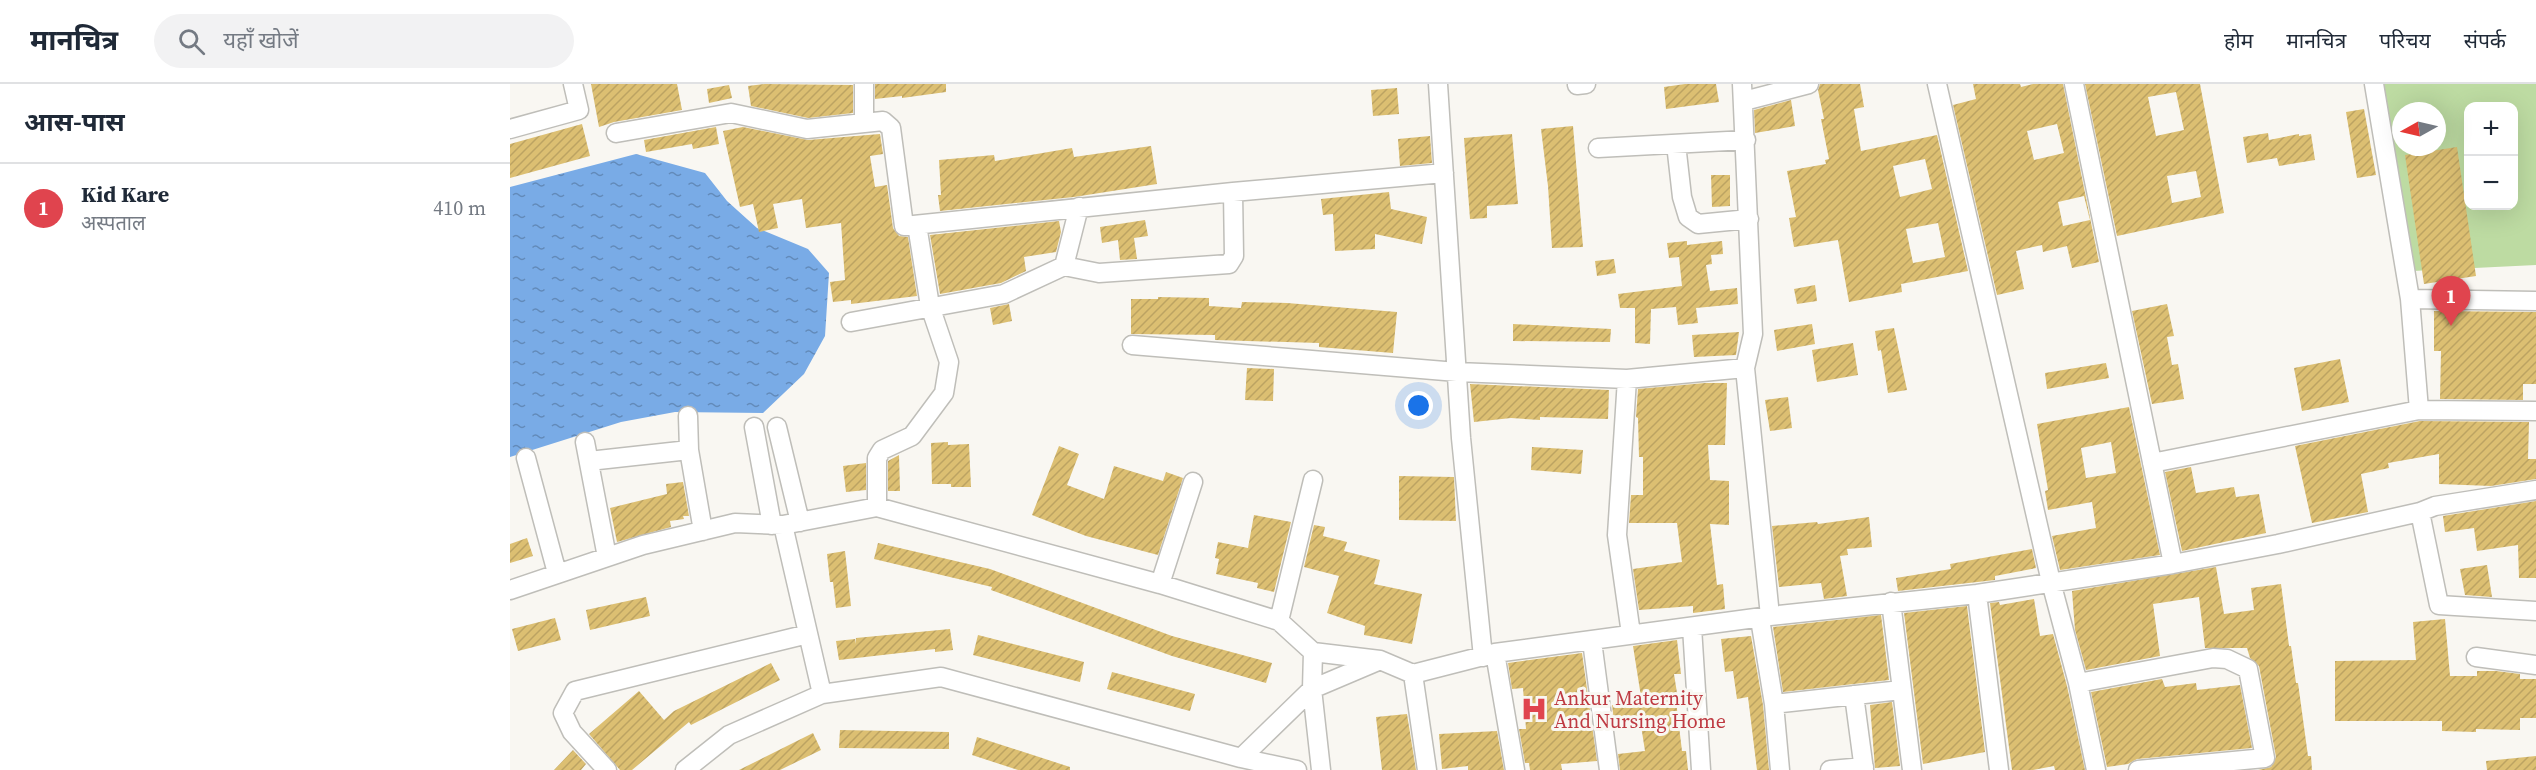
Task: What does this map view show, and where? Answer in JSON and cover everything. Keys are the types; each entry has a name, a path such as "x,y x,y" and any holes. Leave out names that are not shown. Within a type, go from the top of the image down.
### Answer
{"street":[{"path":"510,129 579,110 573,84"},
{"path":"864,84 864,123"},
{"path":"1438,84 1457,372 1489,655 1515,770"},
{"path":"1780,770 1745,368 1753,334 1743,92 1809,84"},
{"path":"1937,84 2051,582 2078,683 2096,770"},
{"path":"2074,84 2173,564"},
{"path":"2374,84 2410,299 2419,410"},
{"path":"616,134 731,113 807,129 883,121 891,128 904,226 1079,207 1444,173"},
{"path":"1598,148 1746,140"},
{"path":"1676,144 1682,197 1688,217 1698,224 1749,219"},
{"path":"852,322 1004,294 1064,266 1099,273 1229,264 1234,256 1233,192"},
{"path":"1064,266 1079,207"},
{"path":"877,507 877,458 882,450 912,436 944,393 949,362 930,306 917,225"},
{"path":"2410,299 2536,301"},
{"path":"1132,345 1457,372 1627,379 1745,368"},
{"path":"1627,379 1617,535 1631,634"},
{"path":"2152,463 2419,410 2536,411"},
{"path":"688,416 689,450 703,531"},
{"path":"754,427 785,524 822,693"},
{"path":"777,428 785,524"},
{"path":"585,442 607,556"},
{"path":"589,461 689,450"},
{"path":"526,458 556,573"},
{"path":"1280,621 1312,480"},
{"path":"1160,584 1193,482"},
{"path":"510,590 643,545 735,523 785,524 877,507 1160,584 1280,621 1313,652 1380,660 1413,674 1489,655 1631,634 1891,602 1977,594 2173,564 2278,544 2420,512 2435,506 2536,490"},
{"path":"2420,512 2439,605 2536,611"},
{"path":"1977,594 1999,770"},
{"path":"1891,602 1912,770"},
{"path":"1692,627 1701,770"},
{"path":"607,770 572,732 563,713 575,691 808,633"},
{"path":"1592,641 1609,770"},
{"path":"1313,652 1312,689 1321,770"},
{"path":"2476,657 2536,664"},
{"path":"2078,683 2213,658 2234,662 2248,669 2266,764 2138,770"},
{"path":"1241,758 1312,689 1380,660"},
{"path":"1413,674 1427,770"},
{"path":"685,770 729,735 822,693 941,677 1241,758 1297,770"},
{"path":"1774,704 1901,690"},
{"path":"1830,770 1864,768 1854,695"}],"green space":[{"path":"2384,84 2536,84 2536,265 2413,271 2395,156 2446,156 2446,102 2392,102 2392,136"}],"water":[{"path":"636,154 705,173 727,201 757,228 808,249 829,273 825,336 804,374 763,413 675,412 621,422 510,457 510,187"}],"building":[{"path":"591,84 677,84 682,110 614,122 599,127"},
{"path":"765,84 853,85 853,113 808,118 751,106 748,86"},
{"path":"875,84 946,84 946,92 875,99"},
{"path":"1716,84 1719,102 1666,109 1664,87"},
{"path":"1820,84 1860,84 1864,107 1854,109 1861,151 1937,135 1968,271 1901,284 1902,292 1849,302 1838,240 1794,247 1789,218 1796,217 1787,171 1826,164 1825,160 1829,159 1818,90","holes":["1925,159 1932,189 1900,197 1893,166","1938,223 1945,257 1913,263 1906,229"]},
{"path":"1973,84 2020,84 2021,87 2033,84 2063,84 2099,262 2072,268 2067,246 2043,252 2042,245 2016,251 2024,289 1997,295 1953,105 1976,99","holes":["2057,124 2064,153 2034,160 2027,131","2084,196 2090,220 2063,226 2058,202"]},
{"path":"2085,84 2200,84 2224,213 2117,236","holes":["2176,92 2184,130 2156,136 2148,97","2196,171 2201,197 2172,203 2167,176"]},
{"path":"729,85 732,98 709,103 707,89"},
{"path":"1397,88 1399,114 1373,116 1371,90"},
{"path":"1791,100 1795,126 1755,133 1754,110"},
{"path":"2364,109 2376,175 2357,178 2346,112"},
{"path":"582,124 590,156 510,178 510,144"},
{"path":"1573,126 1583,247 1552,248 1541,129"},
{"path":"716,127 719,144 693,149 692,144 646,152 644,140"},
{"path":"743,127 808,140 880,134 883,154 870,156 875,187 887,185 893,228 899,236 908,237 917,296 851,304 851,300 833,302 830,282 845,280 841,223 806,228 802,199 773,204 778,228 759,232 753,204 740,207 723,131"},
{"path":"2268,133 2269,140 2311,134 2315,160 2279,166 2277,158 2247,163 2243,137"},
{"path":"1512,134 1518,204 1487,206 1487,218 1470,219 1464,138"},
{"path":"1430,136 1432,163 1400,166 1398,139"},
{"path":"1151,146 1157,184 1074,197 940,211 939,160 994,155 995,161 1072,148 1074,157"},
{"path":"2457,147 2464,210 2466,210 2476,276 2424,284 2405,156 2446,156 2446,149"},
{"path":"1711,175 1730,175 1730,206 1712,207"},
{"path":"1389,192 1391,209 1427,217 1422,244 1375,234 1375,249 1335,251 1333,214 1323,215 1321,199"},
{"path":"1145,220 1148,236 1134,238 1137,259 1120,260 1118,240 1102,243 1100,227"},
{"path":"1059,221 1061,232 1056,252 1024,257 1026,271 1001,283 940,294 930,235"},
{"path":"1687,241 1687,245 1722,241 1723,254 1711,255 1712,264 1706,265 1710,291 1737,288 1738,304 1696,308 1698,323 1678,325 1676,307 1651,309 1650,344 1635,343 1635,308 1620,308 1618,294 1682,286 1679,257 1669,258 1667,243"},
{"path":"1614,259 1616,273 1597,276 1595,261"},
{"path":"1815,285 1817,301 1797,304 1794,289"},
{"path":"1158,297 1209,298 1209,306 1241,308 1242,302 1287,303 1397,312 1393,353 1319,347 1319,343 1215,340 1215,335 1131,334 1131,299 1158,299"},
{"path":"1009,304 1012,321 993,325 990,308"},
{"path":"2167,304 2174,336 2167,337 2172,365 2178,364 2184,399 2152,404 2132,311"},
{"path":"2434,311 2536,312 2536,384 2523,384 2523,400 2440,399 2441,351 2434,351"},
{"path":"1513,324 1611,329 1610,342 1513,341"},
{"path":"1812,324 1815,344 1777,351 1774,330"},
{"path":"1894,328 1907,390 1888,393 1881,350 1878,351 1875,331"},
{"path":"1739,332 1736,355 1694,357 1692,335"},
{"path":"1853,343 1858,375 1817,382 1812,350"},
{"path":"2340,359 2349,402 2302,411 2294,368"},
{"path":"2106,363 2109,378 2047,389 2045,373"},
{"path":"1247,368 1274,369 1273,401 1245,400"},
{"path":"1727,383 1725,445 1708,445 1710,480 1729,481 1729,525 1710,524 1717,585 1723,584 1725,609 1693,613 1693,606 1639,610 1633,569 1682,562 1677,523 1629,523 1631,495 1643,495 1643,457 1639,457 1638,418 1636,417 1638,389"},
{"path":"1470,384 1609,390 1608,419 1540,417 1540,420 1511,418 1474,422"},
{"path":"1788,397 1792,428 1770,431 1765,400"},
{"path":"2129,407 2160,555 2060,570 2052,536 2096,528 2092,502 2048,510 2045,491 2048,490 2037,424","holes":["2111,442 2116,473 2086,478 2081,448"]},
{"path":"2420,421 2529,422 2528,459 2536,459 2536,479 2491,486 2439,484 2439,454 2388,463 2389,468 2361,474 2368,512 2312,523 2295,446"},
{"path":"948,442 948,445 969,444 971,487 932,484 931,443"},
{"path":"1059,446 1079,454 1067,485 1104,499 1114,466 1163,481 1166,472 1183,478 1158,555 1086,536 1032,515"},
{"path":"1532,447 1583,450 1581,474 1531,470"},
{"path":"899,455 900,491 888,491 888,461"},
{"path":"866,463 866,490 846,492 843,466"},
{"path":"2191,467 2196,493 2234,487 2236,497 2259,494 2266,533 2182,551 2165,472"},
{"path":"1399,476 1454,477 1456,521 1399,520"},
{"path":"683,482 689,516 670,521 671,527 617,542 610,508 667,494 666,484"},
{"path":"2536,501 2536,578 2519,578 2518,545 2477,551 2474,528 2445,532 2443,516"},
{"path":"1254,515 1291,522 1274,592 1257,588 1258,583 1216,574 1219,559 1215,558 1218,542 1248,548"},
{"path":"1869,517 1872,547 1847,549 1848,555 1840,556 1847,596 1824,599 1821,583 1779,587 1772,526 1817,522 1818,524"},
{"path":"1314,525 1325,527 1323,536 1347,542 1344,551 1380,560 1374,584 1422,594 1412,644 1364,635 1365,626 1327,613 1339,576 1304,567"},
{"path":"527,538 533,556 510,563 510,544"},
{"path":"878,543 990,569 1172,636 1272,663 1266,683 1172,656 991,590 992,587 874,559"},
{"path":"2032,549 2036,568 1995,576 1995,580 1898,591 1896,578 1951,569 1950,564"},
{"path":"845,551 851,606 836,608 827,554"},
{"path":"2487,565 2492,597 2465,595 2460,569"},
{"path":"2216,567 2224,614 2254,610 2251,588 2281,584 2289,646 2291,646 2296,683 2298,683 2312,770 2258,770 2271,767 2276,757 2259,666 2250,658 2247,648 2205,648 2199,597 2153,604 2160,656 2086,670 2075,630 2072,591"},
{"path":"646,597 650,616 590,630 586,610"},
{"path":"2034,599 2040,636 2053,634 2085,770 2055,770 2054,766 2033,770 2012,770 1990,603 1999,602 2000,605"},
{"path":"1967,606 1985,752 1923,764 1904,613"},
{"path":"1881,615 1889,680 1783,692 1773,627"},
{"path":"555,618 561,640 518,651 512,629"},
{"path":"2445,619 2450,676 2477,676 2477,671 2496,671 2520,674 2520,679 2536,679 2536,718 2520,718 2520,730 2476,729 2476,732 2442,731 2442,721 2335,721 2335,661 2416,660 2413,622"},
{"path":"950,629 953,650 935,652 935,649 839,660 836,641 855,639 855,644 856,638"},
{"path":"978,635 1084,662 1080,682 973,655"},
{"path":"1751,636 1763,705 1769,770 1757,770 1748,697 1737,699 1733,671 1725,672 1721,639"},
{"path":"1677,640 1681,674 1674,674 1677,693 1675,693 1682,751 1686,751 1688,770 1620,770 1618,754 1645,751 1640,719 1614,721 1612,705 1642,703 1633,646"},
{"path":"1582,653 1597,761 1561,764 1562,770 1530,770 1529,763 1525,763 1519,729 1526,729 1523,688 1512,689 1508,663"},
{"path":"771,663 780,680 691,725 689,722 632,770 620,770 589,734 639,691 664,720 674,711"},
{"path":"1112,672 1195,694 1190,711 1107,689"},
{"path":"2162,679 2165,687 2196,683 2197,690 2240,685 2252,748 2137,759 2128,764 2107,767 2091,692"},
{"path":"1892,702 1900,766 1875,768 1870,705"},
{"path":"1407,714 1416,770 1382,770 1376,717"},
{"path":"840,730 949,732 949,749 839,748"},
{"path":"1497,731 1504,770 1468,770 1468,766 1442,769 1439,734"},
{"path":"813,733 821,750 780,770 739,770"},
{"path":"977,737 1070,767 1070,770 1018,770 972,755"},
{"path":"573,750 586,764 581,770 554,770"},
{"path":"2536,756 2536,770 2487,770 2486,761"}],"place":[{"name":"Kid Kare","path":"2451,326"},
{"name":"Ankur Maternity And Nursing Home","path":"1534,709"}]}
